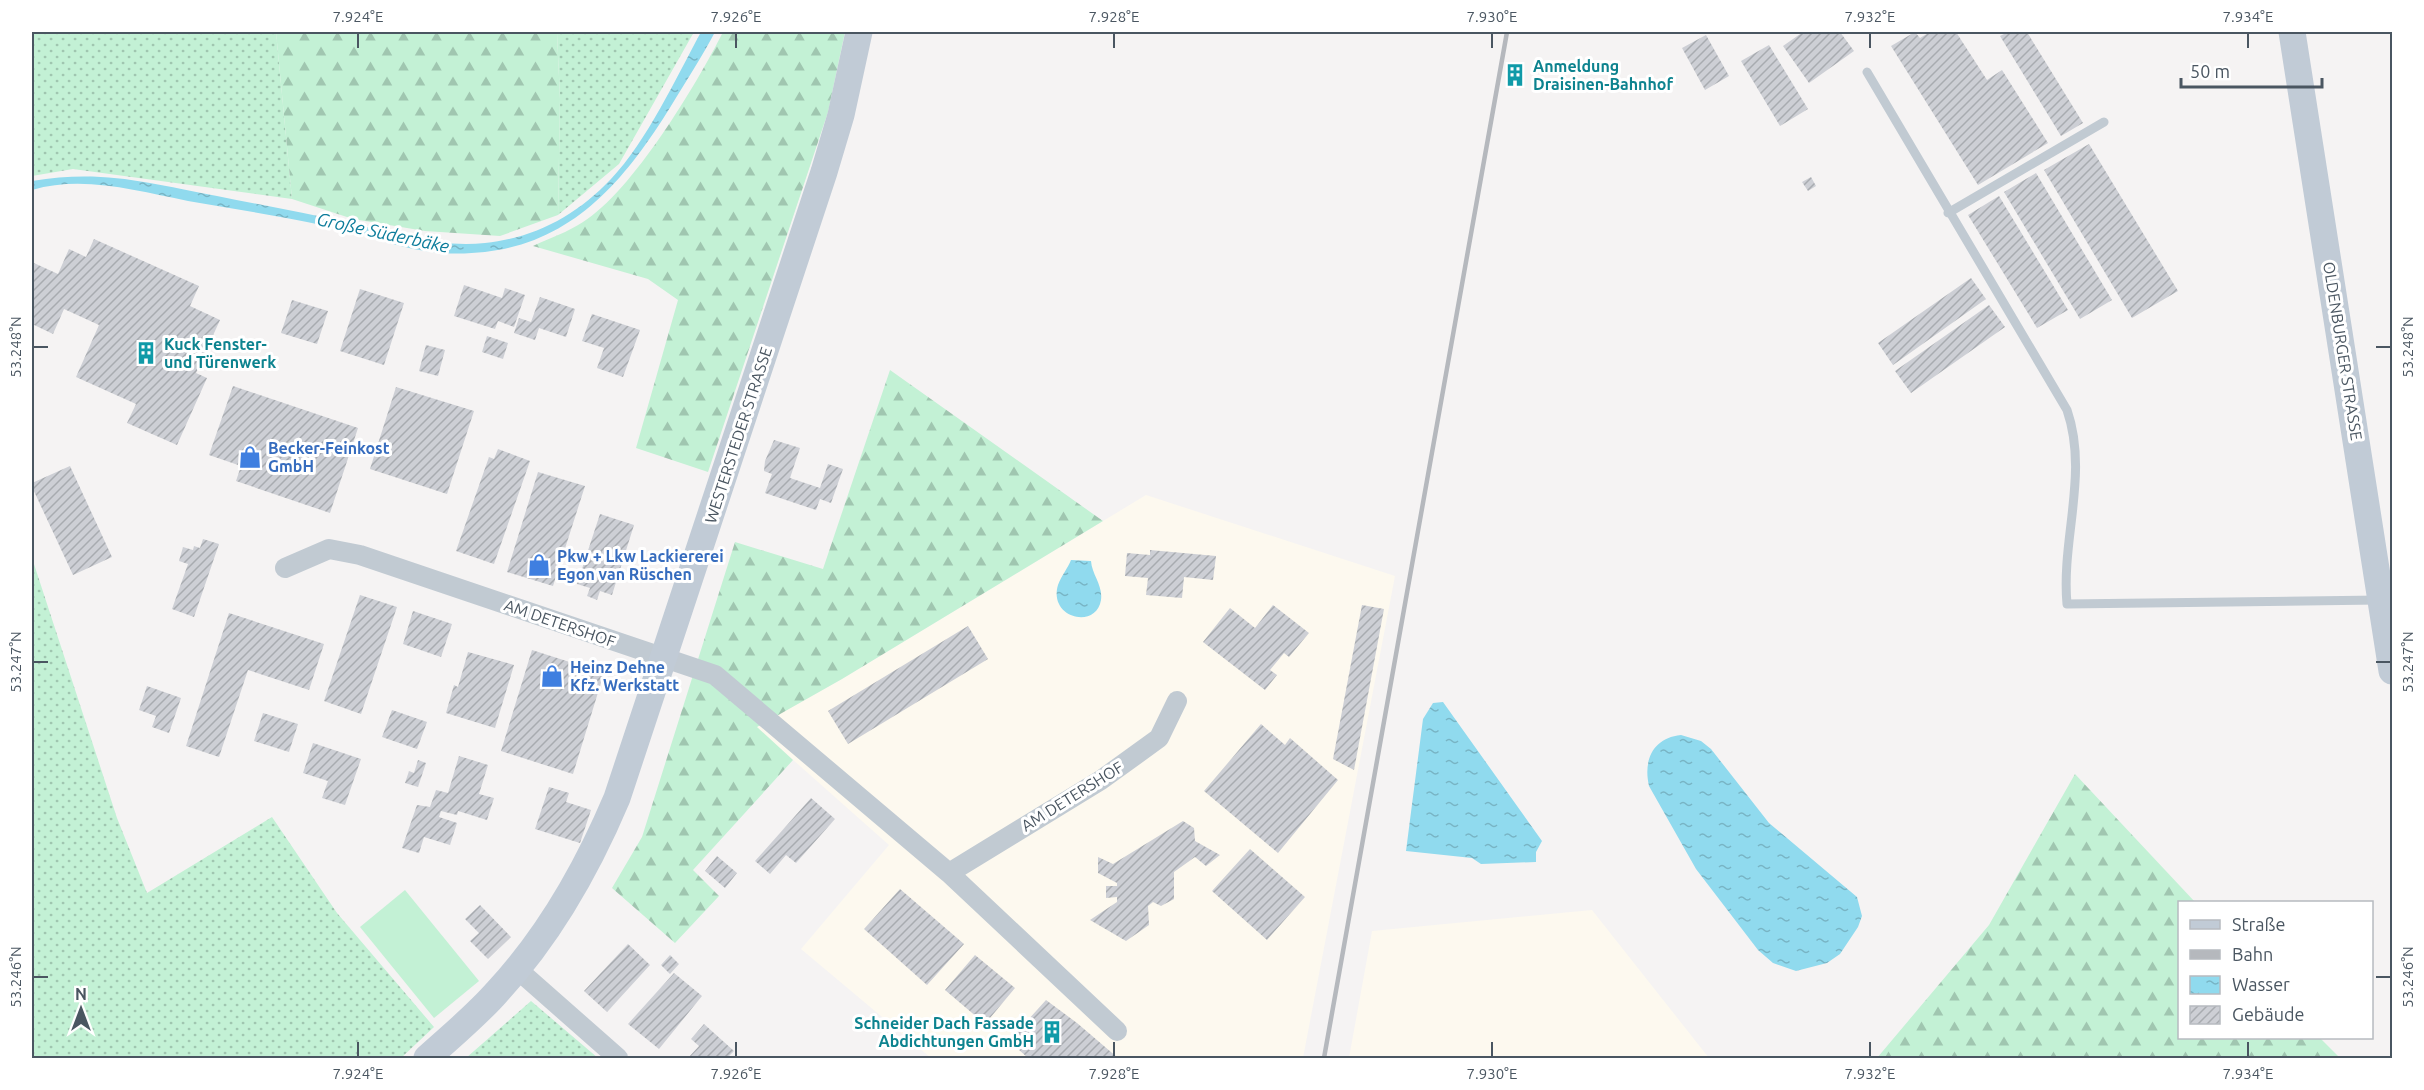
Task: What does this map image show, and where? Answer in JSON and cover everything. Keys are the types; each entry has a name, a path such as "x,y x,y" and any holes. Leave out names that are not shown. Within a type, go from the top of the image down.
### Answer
{"main road":[{"name":"WESTERSTEDER STRASSE","path":"427,1059 496,994 562,908 599,840 617,798 824,172 841,115 859,32"},
{"name":"OLDENBURGER STRASSE","path":"2292,32 2392,671"}],"street":[{"name":"AM DETERSHOF","path":"285,568 329,549 360,555 715,675 949,873 1117,1031"},
{"name":"AM DETERSHOF","path":"949,873 1101,780 1159,738 1177,701"},
{"path":"517,969 618,1059"}],"lane":[{"path":"1867,72 1948,213 2067,411 2074,430 2077,477 2065,583 2067,604 2382,600"},
{"path":"1948,213 2104,122"}],"shaded area":[{"path":"1146,495 1395,576 1303,1058 931,1058 801,949 889,845 756,727 842,679"},
{"path":"1592,910 1709,1058 1349,1058 1372,931"}],"green space":[{"path":"32,32 276,32 292,199 73,169 32,176"},
{"path":"276,32 557,32 560,99 558,215 500,236 425,231 353,219 292,199"},
{"path":"557,32 694,32 619,164 558,215 560,99"},
{"path":"723,32 845,32 828,112 708,472 636,448 678,300 648,279 533,246 583,222 622,187 662,135"},
{"path":"890,370 1103,521 842,679 757,727 793,760 693,870 719,896 675,943 612,888 642,837 735,542 823,569"},
{"path":"32,558 117,818 147,893 272,817 337,913 434,1027 401,1058 32,1058"},
{"path":"2075,774 2194,901 2178,901 2178,1039 2321,1039 2340,1058 1877,1058 1989,925"},
{"path":"405,890 479,981 434,1018 360,927"},
{"path":"531,1001 598,1058 466,1058"}],"water":[{"name":"Große Süderbäke","path":"701,32 715,32 671,106 628,168 578,216 550,233 518,246 482,252 441,253 412,249 309,222 130,189 71,184 32,190 32,181 57,178 81,176 125,179 300,212 434,242 485,243 521,236 554,223 569,214 611,179 649,128"},
{"path":"1071,560 1091,561 1101,600 1091,615 1074,616 1060,605 1057,596 1058,585"},
{"path":"1443,702 1542,841 1536,852 1536,862 1481,864 1472,858 1406,851 1423,719 1433,703"},
{"path":"1681,735 1701,741 1711,749 1769,823 1857,897 1862,916 1858,927 1840,954 1827,963 1796,971 1773,963 1758,950 1696,869 1649,786 1648,767 1652,752 1663,741"}],"building":[{"path":"1803,32 1840,32 1854,51 1809,83 1783,46"},
{"path":"1915,32 1920,38 1930,32 1956,32 1987,80 2002,70 2048,143 1978,185 1891,46"},
{"path":"2008,32 2027,32 2083,123 2061,136 2000,36"},
{"path":"1706,35 1729,76 1705,90 1682,48"},
{"path":"1769,45 1808,109 1780,126 1741,61"},
{"name":"Anmeldung Draisinen-Bahnhof","path":"1513,68 1519,69 1517,82 1511,81"},
{"path":"2089,144 2178,291 2132,318 2044,170"},
{"path":"2036,173 2112,300 2080,319 2004,192"},
{"path":"1811,177 1816,186 1808,191 1802,182"},
{"path":"1999,196 2068,310 2037,328 1968,215"},
{"name":"Kuck Fenster- und Türenwerk","path":"94,239 199,286 190,306 220,320 196,373 207,378 177,445 127,423 136,404 76,377 99,325 64,309 53,334 32,324 34,263 58,274 69,249 86,257"},
{"path":"1971,278 1986,299 1893,365 1878,343"},
{"path":"464,285 502,298 505,288 525,295 514,327 498,321 495,329 454,316"},
{"path":"360,289 404,303 384,365 340,351"},
{"path":"540,297 575,309 566,337 539,328 535,340 514,333 519,318 531,322"},
{"path":"292,300 328,311 317,344 281,333"},
{"path":"1989,305 2005,327 1911,393 1895,371"},
{"path":"592,314 640,330 623,377 597,368 604,348 582,341"},
{"path":"487,336 508,343 503,359 482,352"},
{"path":"426,345 445,350 438,376 419,371"},
{"path":"233,386 358,428 330,513 236,481 241,466 209,455"},
{"path":"396,387 474,411 447,494 370,469"},
{"path":"774,440 800,448 790,478 820,488 828,464 843,469 831,503 820,499 816,510 765,493 772,474 764,471 765,461"},
{"path":"498,449 530,461 494,564 456,551 489,457 494,459"},
{"path":"70,466 112,557 73,575 32,487 32,483"},
{"path":"538,472 585,486 553,586 507,572"},
{"path":"600,514 634,525 612,595 600,591 597,600 587,596 590,588 577,584"},
{"path":"203,539 219,544 194,617 172,609 188,564 179,561 183,547 193,550 194,546 200,548"},
{"path":"1150,550 1216,556 1213,580 1184,577 1182,598 1146,595 1148,578 1125,576 1127,553 1150,555"},
{"path":"360,595 397,607 361,714 324,701"},
{"path":"1273,605 1309,633 1289,657 1284,653 1270,670 1277,675 1265,690 1203,642 1230,608 1255,628"},
{"path":"1362,605 1384,609 1354,770 1333,759"},
{"path":"413,611 452,624 441,657 403,644"},
{"path":"229,613 324,644 309,690 248,670 219,757 186,746"},
{"path":"968,626 988,659 848,744 828,711"},
{"path":"532,650 604,673 573,774 501,751"},
{"path":"468,652 514,665 495,728 446,713 454,685 458,687"},
{"path":"147,686 181,698 169,733 152,727 156,716 139,710"},
{"path":"392,710 427,722 417,749 382,737"},
{"path":"263,713 298,724 289,752 254,741"},
{"path":"1261,724 1285,745 1290,738 1338,780 1278,853 1204,791"},
{"path":"313,743 361,759 345,805 322,798 328,781 303,773"},
{"path":"459,756 488,765 479,794 494,798 487,820 458,811 457,815 441,811 439,817 457,823 450,845 424,837 419,853 402,848 417,805 430,807 436,790 448,793"},
{"path":"418,760 426,763 418,787 405,783 409,771 414,773"},
{"path":"549,787 569,793 566,802 591,810 580,843 535,829"},
{"path":"811,798 835,819 796,863 786,855 770,874 755,861"},
{"path":"1183,821 1194,828 1195,841 1220,855 1206,866 1195,857 1174,872 1174,899 1161,906 1153,902 1148,906 1149,925 1126,941 1090,920 1117,902 1117,897 1106,898 1106,886 1117,886 1117,883 1098,873 1098,857 1113,864"},
{"path":"1250,849 1305,897 1267,940 1212,891"},
{"path":"717,856 737,873 725,888 705,871"},
{"path":"900,889 964,944 927,985 864,929"},
{"path":"480,905 511,937 488,959 470,941 479,933 465,919"},
{"path":"628,944 650,965 607,1012 584,991"},
{"path":"670,955 679,964 670,974 661,965"},
{"path":"975,955 1015,988 985,1024 945,990"},
{"path":"674,973 702,996 659,1049 628,1024"},
{"name":"Schneider Dach Fassade Abdichtungen GmbH","path":"1046,1000 1118,1058 1028,1058 1009,1041"},
{"path":"704,1024 734,1051 727,1058 688,1058 699,1046 691,1039"}],"railway":[{"path":"1324,1058 1507,32"}],"place":[{"name":"Anmeldung Draisinen-Bahnhof","path":"1515,75"},
{"name":"Kuck Fenster- und Türenwerk","path":"146,353"},
{"name":"Becker-Feinkost GmbH","path":"250,457"},
{"name":"Pkw + Lkw Lackiererei Egon van Rüschen","path":"539,565"},
{"name":"Heinz Dehne Kfz. Werkstatt","path":"552,676"},
{"name":"Schneider Dach Fassade Abdichtungen GmbH","path":"1052,1032"}]}
